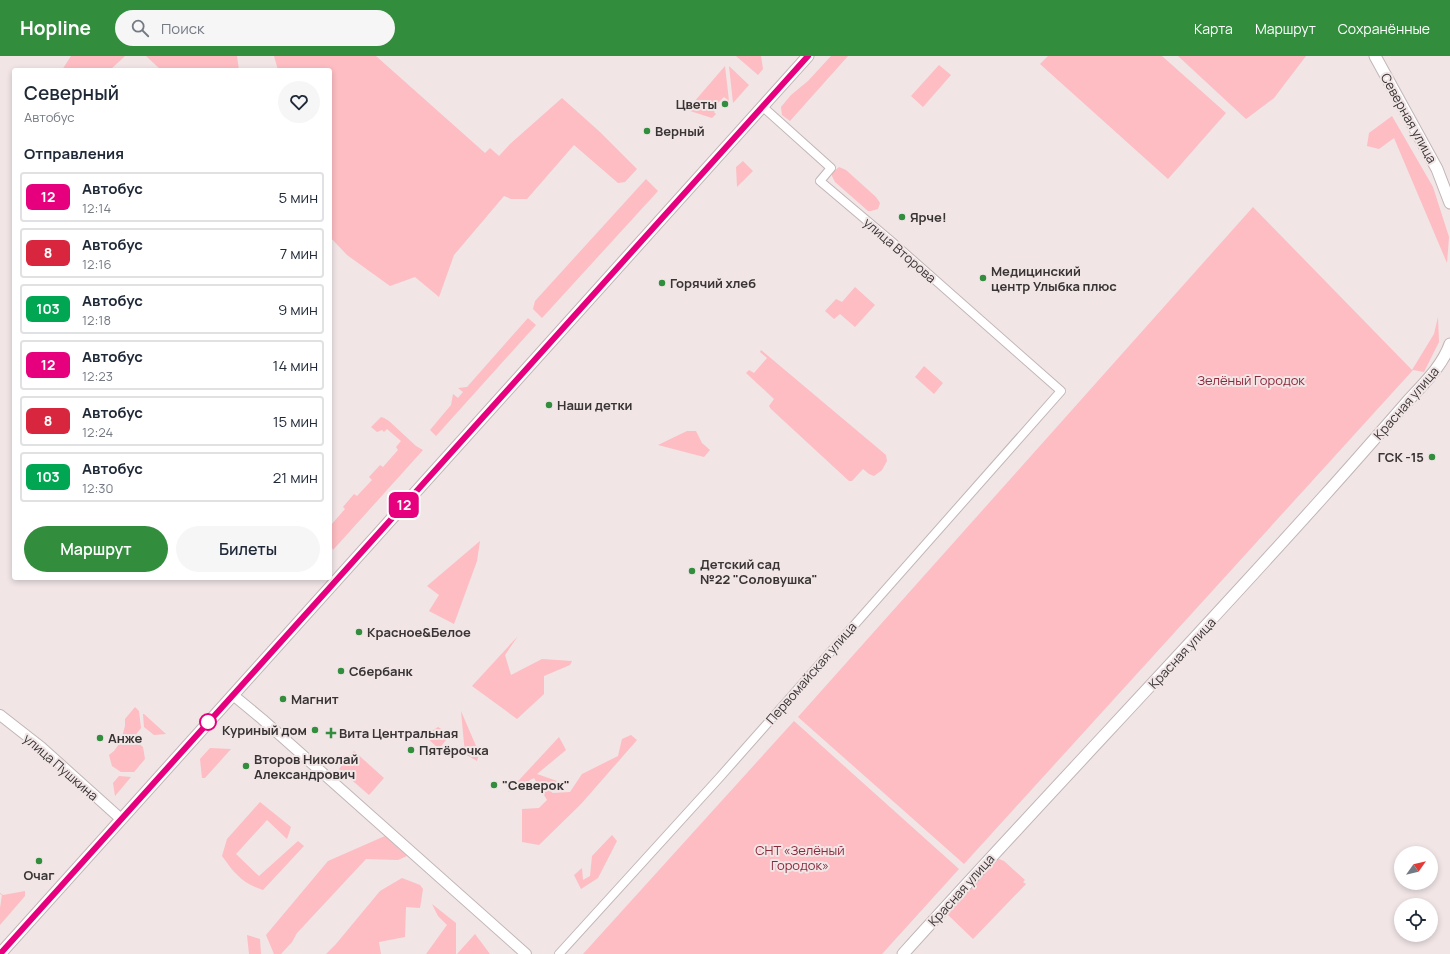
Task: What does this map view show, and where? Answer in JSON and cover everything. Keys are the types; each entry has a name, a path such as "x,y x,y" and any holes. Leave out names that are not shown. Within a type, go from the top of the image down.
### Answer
{"main road":[{"path":"0,954 808,56"},
{"name":"Северная улица","path":"1375,56 1437,168 1450,203"},
{"name":"Красная улица","path":"903,954 1005,842 1229,602 1436,370 1444,358 1450,344"}],"street":[{"name":"улица Второва","path":"763,107 831,168 820,181 1061,391"},
{"name":"Первомайская улица","path":"558,954 720,777 1061,391"},
{"path":"233,695 262,719 526,954"},
{"name":"улица Пушкина","path":"0,715 38,744 121,820"}],"green space":[{"path":"71,56 125,56 112,68 63,68"},
{"path":"146,56 237,56 239,68 159,68"},
{"path":"274,56 376,56 485,153 490,148 499,156 510,144 562,98 600,132 637,169 625,182 618,183 574,145 527,199 511,199 504,196 454,255 439,297 415,277 390,286 347,255 332,239 332,68 277,68"},
{"path":"736,56 761,56 763,69 758,75"},
{"path":"831,56 848,56 790,121 782,115 781,107 791,95 808,81"},
{"path":"1048,56 1162,56 1226,113 1168,179 1040,64"},
{"path":"1178,56 1306,56 1274,98 1246,119"},
{"path":"939,65 951,75 923,107 911,96"},
{"path":"725,66 729,101 724,97 717,104 718,106 714,112 716,114 712,118 687,110"},
{"path":"729,66 749,85 733,103"},
{"path":"1392,116 1433,187 1449,237 1447,263 1394,138 1379,149 1367,146 1369,133"},
{"path":"743,161 753,171 737,187 736,167"},
{"path":"839,167 846,170 876,197 880,203 878,209 868,211 835,182 832,173"},
{"path":"646,179 658,191 542,318 533,309 535,301"},
{"name":"Зелёный Городок","path":"1253,207 1412,370 1434,334 1438,317 1439,342 1424,372 1413,370 964,864 798,717"},
{"path":"855,287 875,305 855,327 840,314 834,319 825,311 836,299 842,302"},
{"path":"528,318 536,325 436,436 430,430 451,405 453,394 458,398 463,392 458,388 467,387"},
{"path":"761,350 886,455 887,461 882,470 874,476 863,469 852,481 849,481 771,409 769,406 774,399 746,373 749,370 754,373 767,358 760,352"},
{"path":"924,366 943,383 934,394 915,377"},
{"path":"381,417 384,418 416,446 423,450 333,550 332,524 345,509 343,507 354,494 357,496 372,480 369,477 380,465 383,467 398,450 396,447 401,441 387,429 384,432 382,430 377,432 371,427"},
{"path":"687,431 696,431 702,443 710,450 704,457 658,445"},
{"path":"480,541 477,561 454,624 429,611 439,595 427,586"},
{"path":"518,636 505,655 511,675 542,659 572,661 570,665 544,676 544,694 517,719 472,686"},
{"path":"135,707 139,711 141,728 134,737 122,737 125,719"},
{"path":"461,711 476,746 480,751 477,761 465,754"},
{"path":"143,714 166,734 154,735 144,727"},
{"name":"СНТ «Зелёный Городок»","path":"794,721 959,869 882,954 583,954"},
{"path":"438,727 443,730 446,740 439,749 425,736"},
{"path":"631,735 637,740 581,804 539,845 522,842 522,809 539,808 547,800 534,778 508,792 559,737 566,750 537,774 557,781 552,793 570,792 582,774 618,756 622,739"},
{"path":"122,740 136,741 143,747 145,759 134,772 121,772 112,766 109,755"},
{"path":"210,748 231,749 205,778 202,778 200,759"},
{"path":"354,751 384,778 369,795 339,769"},
{"path":"119,776 131,777 115,796 113,783"},
{"path":"260,802 291,827 287,839 267,820 236,854 259,876 298,841 304,846 263,890 244,881 222,856 227,839"},
{"path":"612,835 617,841 598,878 581,889 574,875 582,868 583,880 590,876 592,856"},
{"path":"385,836 407,856 398,860 366,859 297,933 292,942 281,954 274,954 266,935 328,861"},
{"path":"999,859 1004,861 1025,880 1023,882 1026,884 973,939 947,914 995,861"},
{"path":"402,878 420,885 423,889 420,908 406,907 405,937 379,942 381,954 326,954 380,891"},
{"path":"25,891 25,896 0,925 2,895 0,893 3,895"},
{"path":"432,904 456,923 456,954 426,954 447,925 438,916"},
{"path":"475,934 490,954 457,954"},
{"path":"247,935 260,939 261,954 249,954"}],"bus line":[{"name":"12","path":"0,954 808,56"}],"place":[{"name":"Цветы","path":"725,104"},
{"name":"Верный","path":"647,131"},
{"name":"Ярче!","path":"902,217"},
{"name":"Медицинский центр Улыбка плюс","path":"983,278"},
{"name":"Горячий хлеб","path":"662,283"},
{"name":"Наши детки","path":"549,405"},
{"name":"ГСК -15","path":"1432,457"},
{"name":"Детский сад №22 \"Соловушка\"","path":"692,571"},
{"name":"Красное&Белое","path":"359,632"},
{"name":"Сбербанк","path":"341,671"},
{"name":"Магнит","path":"283,699"},
{"name":"Куриный дом","path":"315,730"},
{"name":"Вита Центральная","path":"331,733"},
{"name":"Анже","path":"100,738"},
{"name":"Пятёрочка","path":"411,750"},
{"name":"Второв Николай Александрович","path":"246,766"},
{"name":"\"Северок\"","path":"494,785"},
{"name":"Очаг","path":"39,861"}]}
